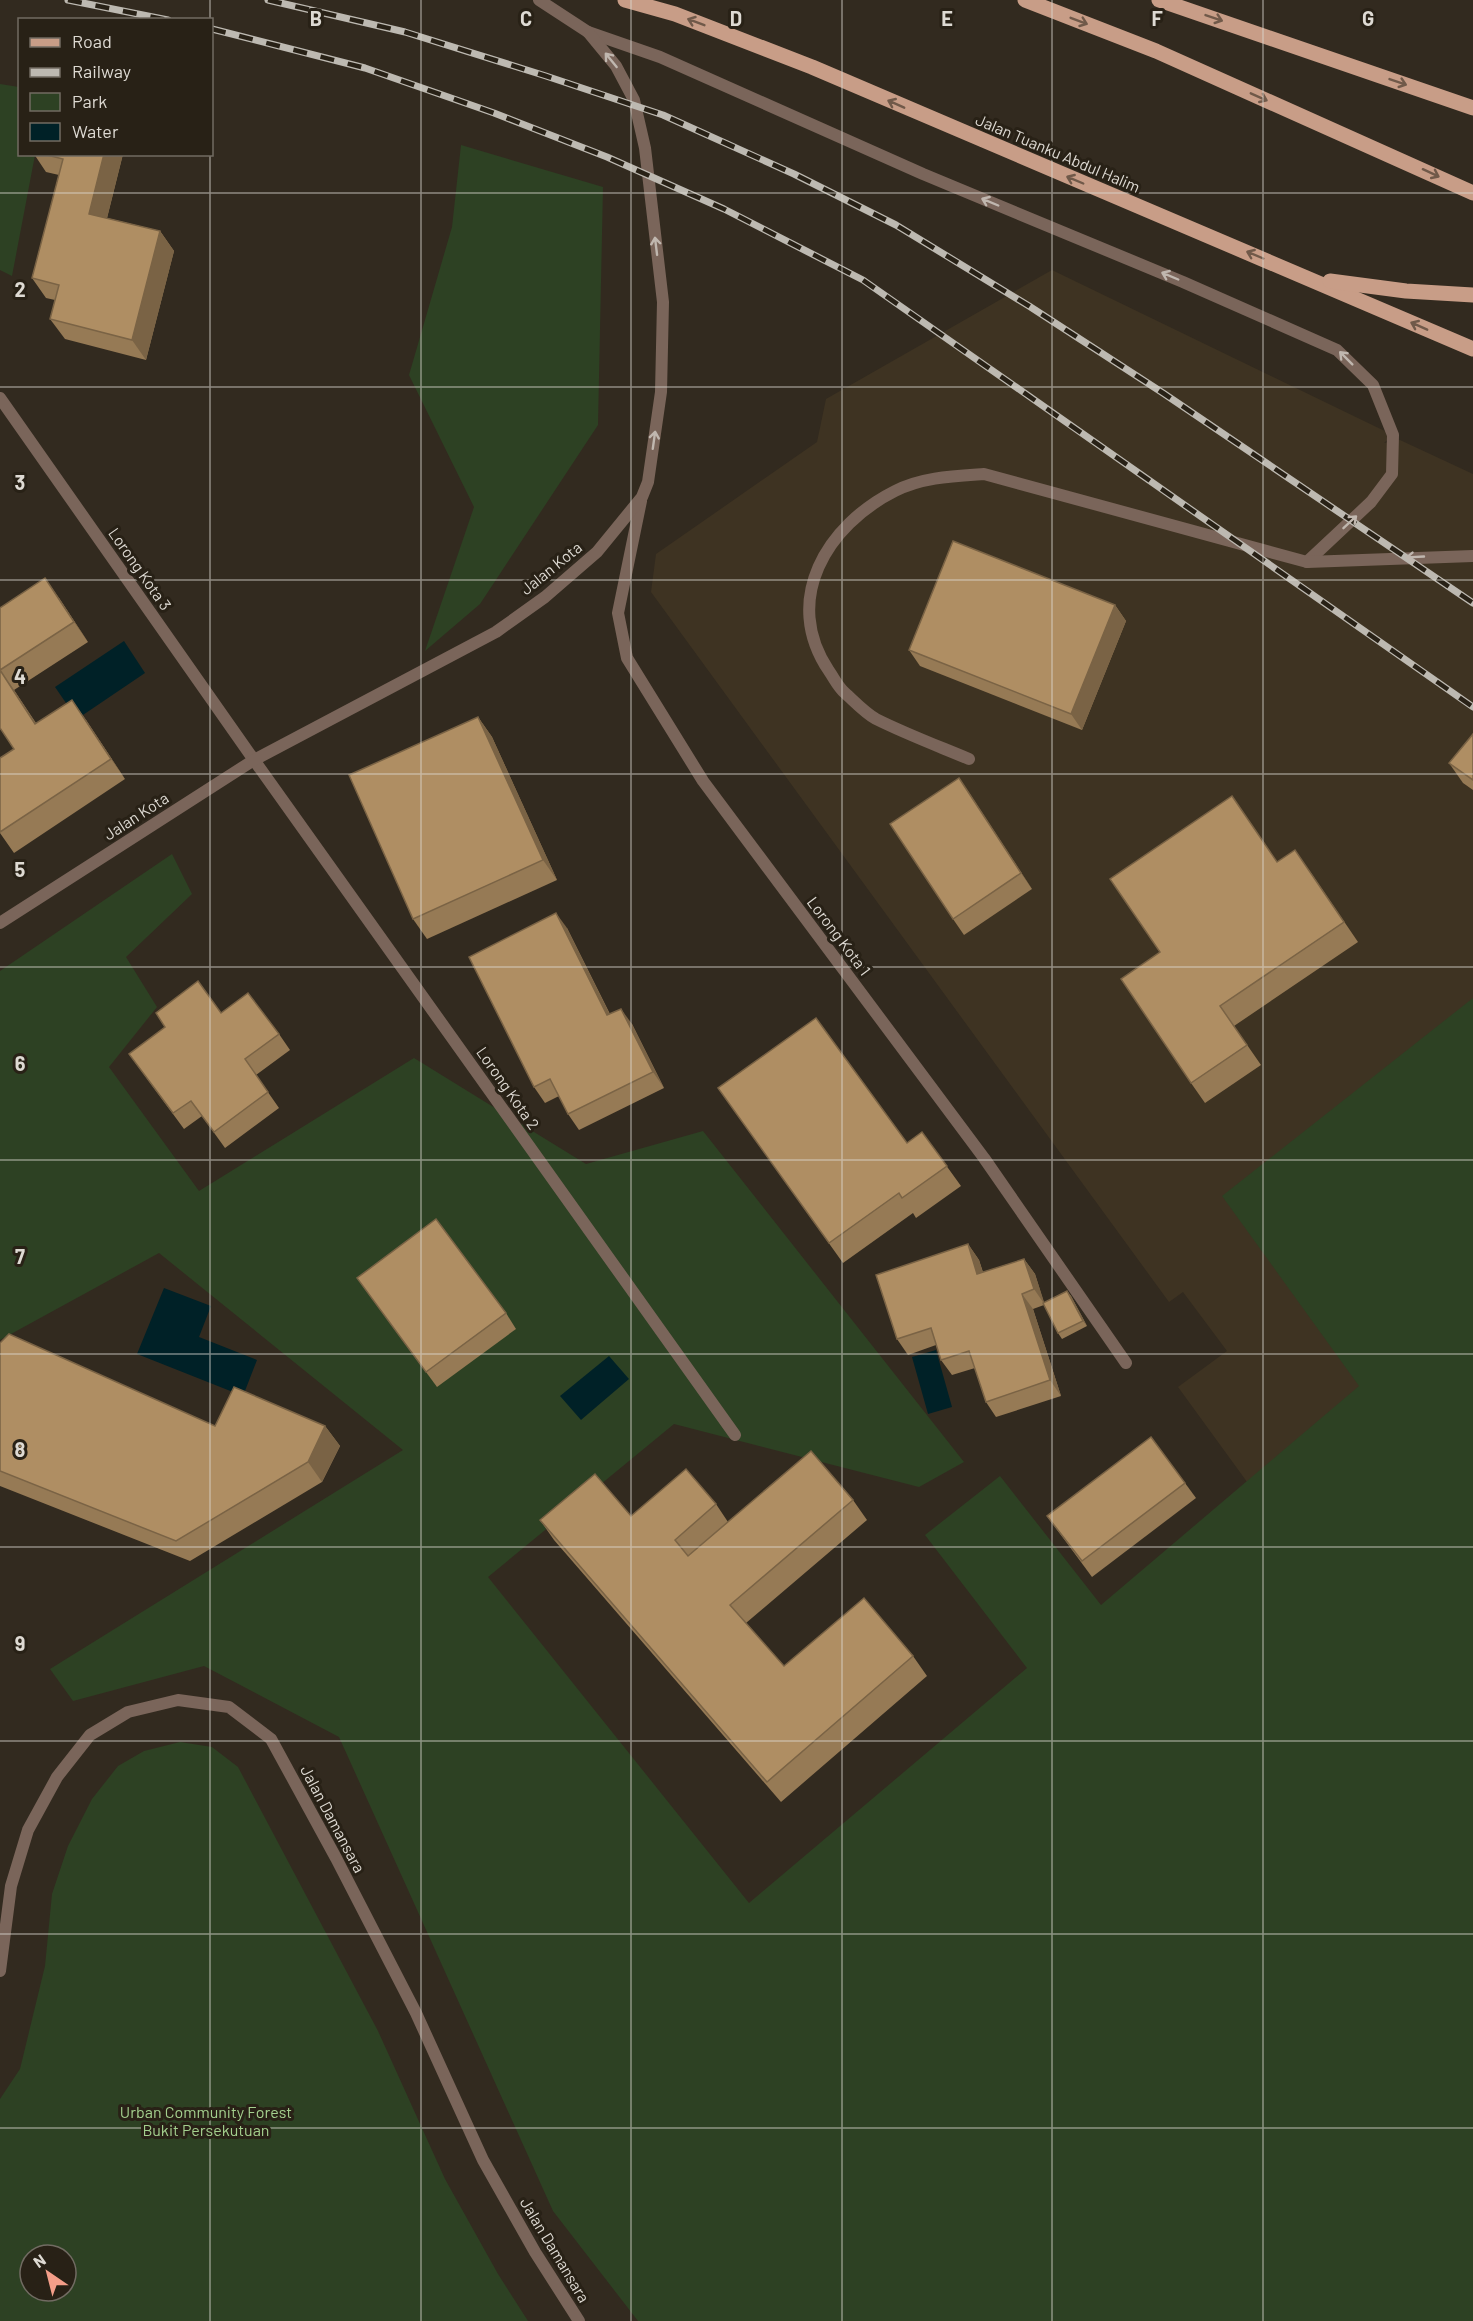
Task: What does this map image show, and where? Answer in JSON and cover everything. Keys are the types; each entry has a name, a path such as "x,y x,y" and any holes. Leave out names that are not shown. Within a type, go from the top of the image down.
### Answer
{"main road":[{"name":"Jalan Tuanku Abdul Halim","path":"626,0 675,14 812,67 1473,349"},
{"path":"1025,0 1156,51 1473,193"},
{"path":"1159,0 1473,108"},
{"path":"1309,278 1406,291 1473,295"}],"street":[{"name":"Jalan Kota","path":"0,923 254,760 496,632 545,597 597,552 642,497 648,482 661,392 663,302 645,148 634,100 616,66 588,32 539,0"},
{"path":"588,32 660,57 923,174 1183,282 1337,350 1373,385 1394,435 1392,474 1371,502 1307,562"},
{"name":"Lorong Kota 3","path":"0,398 254,760"},
{"path":"969,759 874,718 858,705 843,691 819,657 809,624 810,584 832,542 861,511 896,490 936,478 984,474 1307,562 1473,556"},
{"name":"Lorong Kota 1","path":"642,497 618,613 627,658 703,781 984,1158 1126,1363"},
{"name":"Lorong Kota 2","path":"254,760 735,1434"},
{"name":"Jalan Damansara","path":"0,1971 11,1886 28,1830 57,1777 90,1734 128,1712 178,1700 229,1707 271,1739 416,2013 483,2160 535,2252 579,2321"}],"shaded area":[{"path":"1052,270 1393,435 1384,443 1400,440 1473,474 1473,1438 1298,1552 1178,1387 1227,1351 1183,1292 1169,1302 651,592 656,554 817,442 826,399"}],"green space":[{"path":"0,84 18,87 18,156 35,156 12,276 0,270"},
{"path":"461,145 603,187 598,425 480,604 425,651 474,507 409,375 452,227"},
{"path":"172,854 192,894 126,957 157,1007 109,1067 199,1191 414,1058 586,1164 703,1131 964,1462 919,1487 674,1424 488,1577 749,1903 1027,1668 925,1535 1000,1476 1101,1605 1359,1386 1222,1196 1473,998 1473,2321 638,2321 553,2211 339,1737 204,1666 73,1701 50,1669 403,1450 159,1253 0,1340 0,971"},
{"name":"Urban Community Forest Bukit Persekutuan","path":"180,1742 212,1747 238,1767 378,2031 445,2179 498,2274 528,2321 0,2321 0,2099 20,2069 45,1966 52,1894 68,1846 92,1799 118,1766 144,1751"}],"water":[{"path":"124,641 145,673 77,719 55,687"},
{"path":"164,1288 211,1306 199,1337 257,1360 243,1396 137,1354"},
{"path":"936,1350 952,1407 928,1414 912,1357"},
{"path":"609,1356 629,1379 581,1420 560,1396"}],"building":[{"path":"51,156 104,156 89,214 160,231 132,340 50,319 59,285 32,278 63,159"},
{"path":"953,541 1115,605 1071,714 909,650"},
{"path":"45,578 74,622 0,670 0,608"},
{"path":"0,670 35,724 72,700 111,759 0,832 0,758 14,749 0,728"},
{"path":"478,717 543,860 413,919 349,775"},
{"path":"1473,734 1473,780 1449,763"},
{"path":"959,778 1021,873 953,919 890,824"},
{"path":"1232,796 1277,862 1295,850 1344,922 1220,1006 1247,1045 1191,1083 1121,979 1160,952 1110,879"},
{"path":"556,913 607,1015 621,1009 653,1072 568,1114 550,1079 534,1087 469,957"},
{"path":"198,981 221,1013 248,993 279,1034 245,1059 268,1092 214,1132 191,1101 173,1113 129,1054 165,1027 156,1013"},
{"path":"816,1018 907,1143 922,1132 947,1166 902,1198 899,1193 829,1243 718,1088"},
{"path":"436,1219 506,1313 426,1372 357,1278"},
{"path":"968,1244 977,1274 1024,1259 1034,1289 1022,1294 1050,1380 986,1402 969,1351 941,1360 931,1328 897,1339 876,1275"},
{"path":"1067,1291 1083,1321 1058,1333 1043,1303"},
{"path":"9,1334 215,1426 234,1387 325,1426 308,1462 176,1541 0,1471 0,1343"},
{"path":"1151,1437 1185,1483 1082,1561 1047,1516"},
{"path":"811,1451 853,1500 730,1605 784,1666 864,1598 913,1656 767,1782 540,1520 595,1474 631,1516 686,1469 716,1504 675,1540 688,1556"}],"railway":[{"path":"68,0 158,18"},
{"path":"268,0 405,32 663,115 794,174 896,225 1029,306 1163,393 1473,603"},
{"path":"213,29 365,68 494,113 607,157 724,209 863,280 1473,707"}]}
